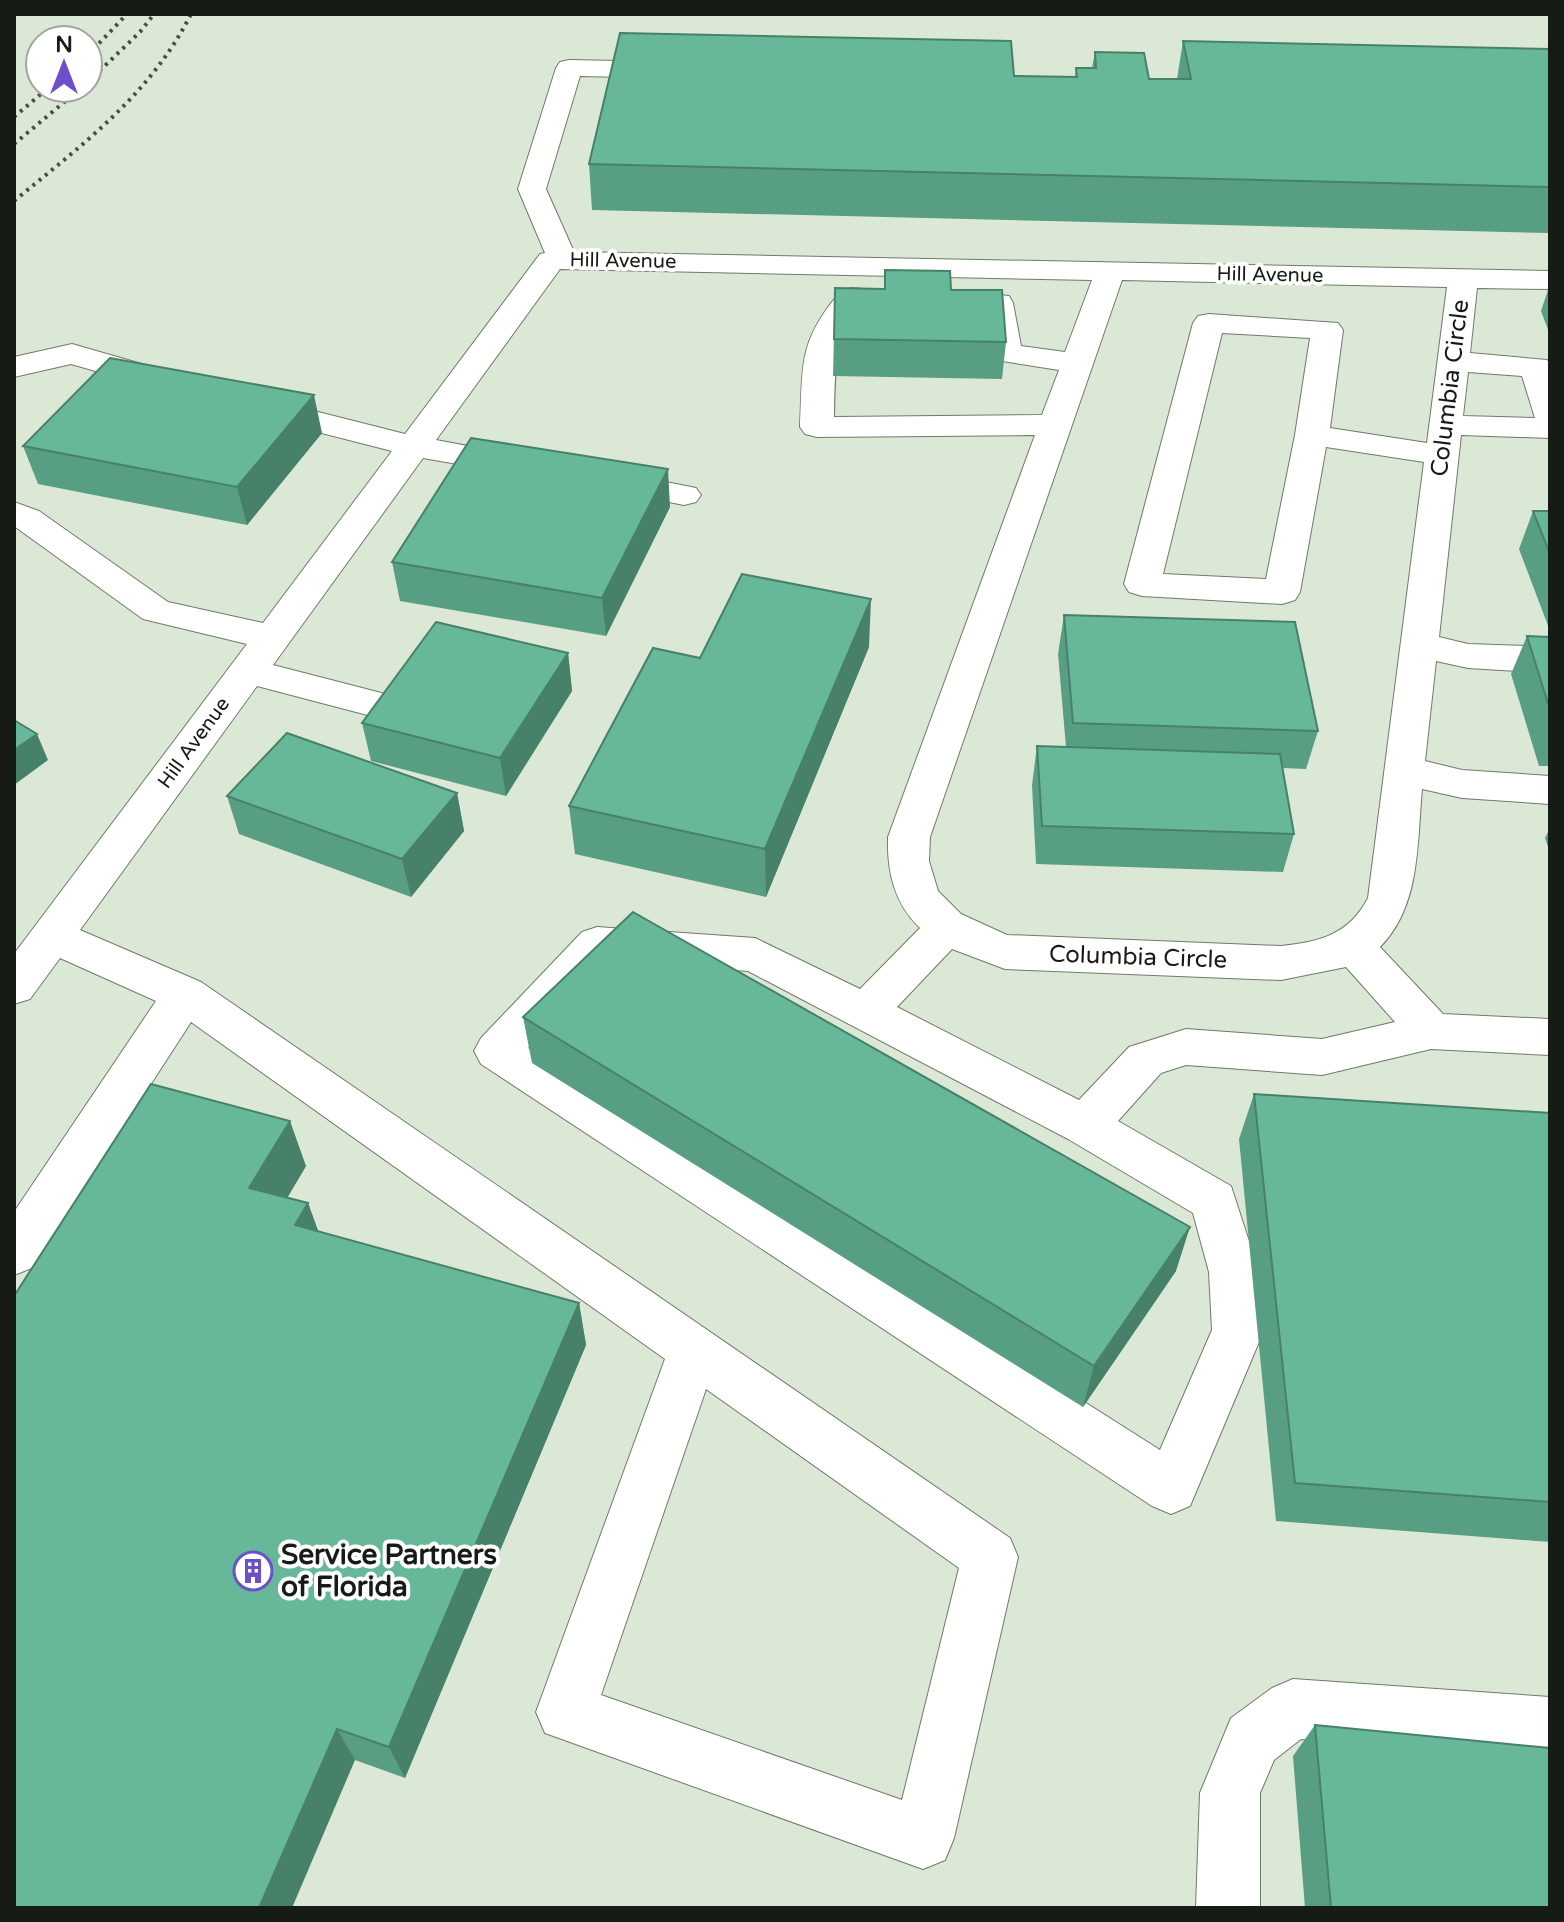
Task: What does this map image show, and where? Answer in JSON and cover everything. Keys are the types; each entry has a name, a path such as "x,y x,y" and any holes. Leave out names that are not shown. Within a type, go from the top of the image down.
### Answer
{"street":[{"path":"563,260 532,189 569,68 695,71"},
{"name":"Hill Avenue","path":"14,987 551,260 868,282 973,269 1550,280"},
{"path":"973,269 960,301 998,303 1007,353 1078,363"},
{"name":"Columbia Circle","path":"1110,271 909,837 906,865 914,893 935,919 966,939 1005,952 1281,963 1320,959 1353,946 1377,925 1389,898 1463,279"},
{"path":"912,299 868,282 831,322 819,358 817,427 1056,425"},
{"path":"1209,323 1327,330 1312,435 1282,592 1142,584 1209,323"},
{"path":"14,367 72,354 187,387"},
{"path":"1453,362 1536,367 1550,415"},
{"path":"233,399 413,446 684,495"},
{"path":"1312,435 1444,440 1550,428"},
{"path":"14,513 27,519 156,611 272,637"},
{"path":"1419,644 1468,656 1550,660"},
{"path":"248,671 379,705"},
{"path":"1404,770 1462,784 1550,790"},
{"path":"865,1012 947,927"},
{"path":"52,936 185,994 694,1349 990,1557 923,1838 566,1712 694,1349"},
{"path":"597,944 755,955 865,1012 1085,1125 1214,1201 1234,1272 1238,1330 1171,1488 497,1051 597,944"},
{"path":"1353,946 1431,1031"},
{"path":"14,1253 185,994"},
{"path":"1085,1125 1145,1060 1186,1047 1322,1057 1431,1031 1550,1037"},
{"path":"1228,1908 1230,1793 1252,1739 1293,1709 1550,1727"}],"building":[{"path":"620,33 1011,41 1014,76 1077,77 1076,68 1096,68 1095,52 1144,53 1149,79 1191,79 1183,41 1550,49 1550,187 589,164"},
{"path":"885,270 950,271 951,290 1002,290 1006,342 834,339 835,288 885,289"},
{"path":"110,358 314,395 237,487 23,446"},
{"path":"471,438 668,469 602,598 392,562"},
{"path":"1533,511 1550,511 1550,554"},
{"path":"742,574 871,599 765,849 569,806 653,648 700,658"},
{"path":"1064,615 1295,622 1318,731 1073,723"},
{"path":"436,622 568,653 500,758 362,723"},
{"path":"1527,636 1550,637 1550,710"},
{"path":"14,720 37,734 14,750"},
{"path":"287,733 457,793 402,859 227,796"},
{"path":"1037,746 1280,754 1294,834 1042,826"},
{"path":"633,912 1190,1227 1094,1366 523,1017"},
{"name":"Service Partners of Florida","path":"151,1084 290,1121 249,1188 308,1203 295,1225 579,1303 389,1747 337,1729 259,1908 14,1908 14,1296"},
{"path":"1254,1094 1550,1113 1550,1502 1295,1483"},
{"path":"1315,1725 1550,1748 1550,1908 1331,1908"}],"railway":[{"path":"104,38 127,14"},
{"path":"104,67 154,14"},
{"path":"14,201 89,138 135,94 175,43 191,14"},
{"path":"14,117 29,104"},
{"path":"14,144 62,104"}],"place":[{"name":"Service Partners of Florida","path":"253,1571"}]}
